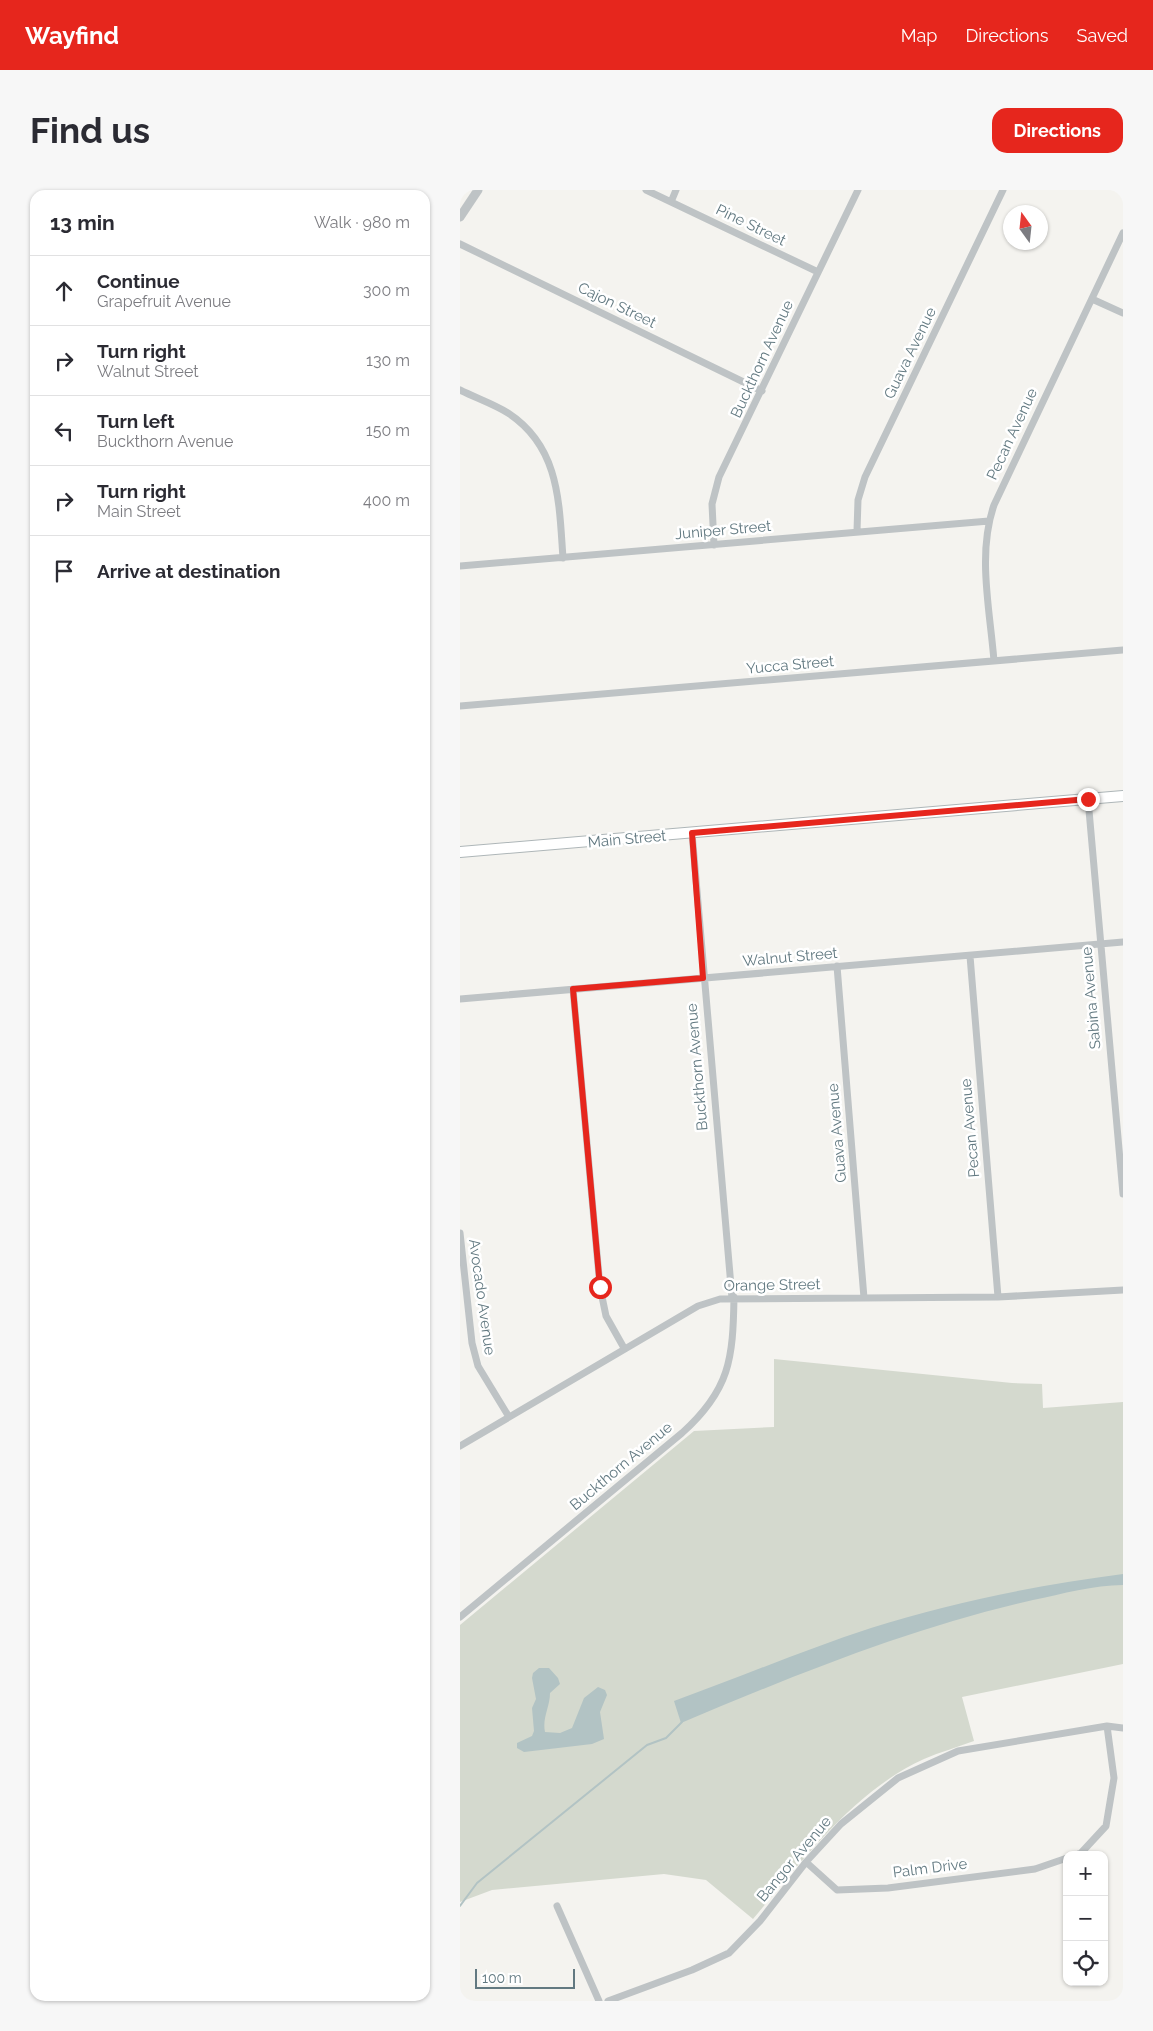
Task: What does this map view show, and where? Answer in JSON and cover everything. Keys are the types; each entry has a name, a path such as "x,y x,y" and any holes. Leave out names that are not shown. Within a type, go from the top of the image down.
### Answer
{"main road":[{"name":"Main Street","path":"460,852 1123,796"}],"street":[{"path":"460,217 478,190"},
{"name":"Pine Street","path":"646,190 818,272"},
{"path":"671,202 676,190"},
{"name":"Buckthorn Avenue","path":"714,545 712,504 719,477 858,190"},
{"name":"Guava Avenue","path":"857,531 858,500 865,477 1003,190"},
{"name":"Pecan Avenue","path":"994,661 985,556 989,521 994,505 1123,233"},
{"name":"Cajon Street","path":"460,244 762,391"},
{"path":"1092,299 1123,313"},
{"path":"460,390 508,413 525,428 543,449 553,470 559,504 563,558"},
{"name":"Juniper Street","path":"460,566 989,521"},
{"name":"Yucca Street","path":"460,706 1123,650"},
{"name":"Sabina Avenue","path":"1088,799 1123,1194"},
{"name":"Buckthorn Avenue","path":"460,1617 682,1433 704,1411 720,1389 730,1364 733,1343 733,1298 703,978 692,833"},
{"name":"Walnut Street","path":"460,999 1123,942"},
{"name":"Pecan Avenue","path":"970,956 998,1298"},
{"name":"Guava Avenue","path":"837,966 864,1298"},
{"path":"573,989 600,1287 606,1316 624,1348"},
{"name":"Avocado Avenue","path":"460,1233 472,1343 478,1366 508,1417"},
{"name":"Orange Street","path":"460,1446 698,1306 733,1298 998,1298 1123,1290"},
{"path":"1083,1851 1106,1826 1114,1778 1107,1726"},
{"name":"Bangor Avenue","path":"608,2001 692,1970 729,1953 760,1921 806,1862 841,1824 898,1778 958,1751 1107,1726 1123,1728"},
{"name":"Palm Drive","path":"806,1862 837,1890 888,1888 1035,1868 1063,1859"},
{"path":"557,1906 599,2001"}],"shaded area":[{"path":"774,1359 1012,1383 1042,1384 1043,1408 1123,1402 1123,1664 962,1697 974,1741 924,1759 899,1772 875,1789 831,1829 790,1874 753,1919 706,1880 664,1874 492,1890 460,1902 460,1625 694,1431 774,1427"},
{"path":"1123,1574 1123,1585 1089,1588 1033,1600 988,1611 899,1638 767,1687 681,1723 674,1701 821,1645 933,1610 1059,1583"},
{"path":"539,1668 549,1668 558,1678 560,1684 550,1693 544,1727 545,1732 560,1733 572,1728 584,1698 598,1687 605,1690 607,1695 600,1712 604,1739 592,1744 524,1752 517,1748 517,1743 532,1736 534,1731 532,1708 536,1699 532,1678 533,1673"}],"waterway":[{"path":"460,1906 477,1883 647,1745 666,1738 682,1722"}],"route":[{"path":"600,1287 573,989 703,978 692,833 1088,799"}]}
